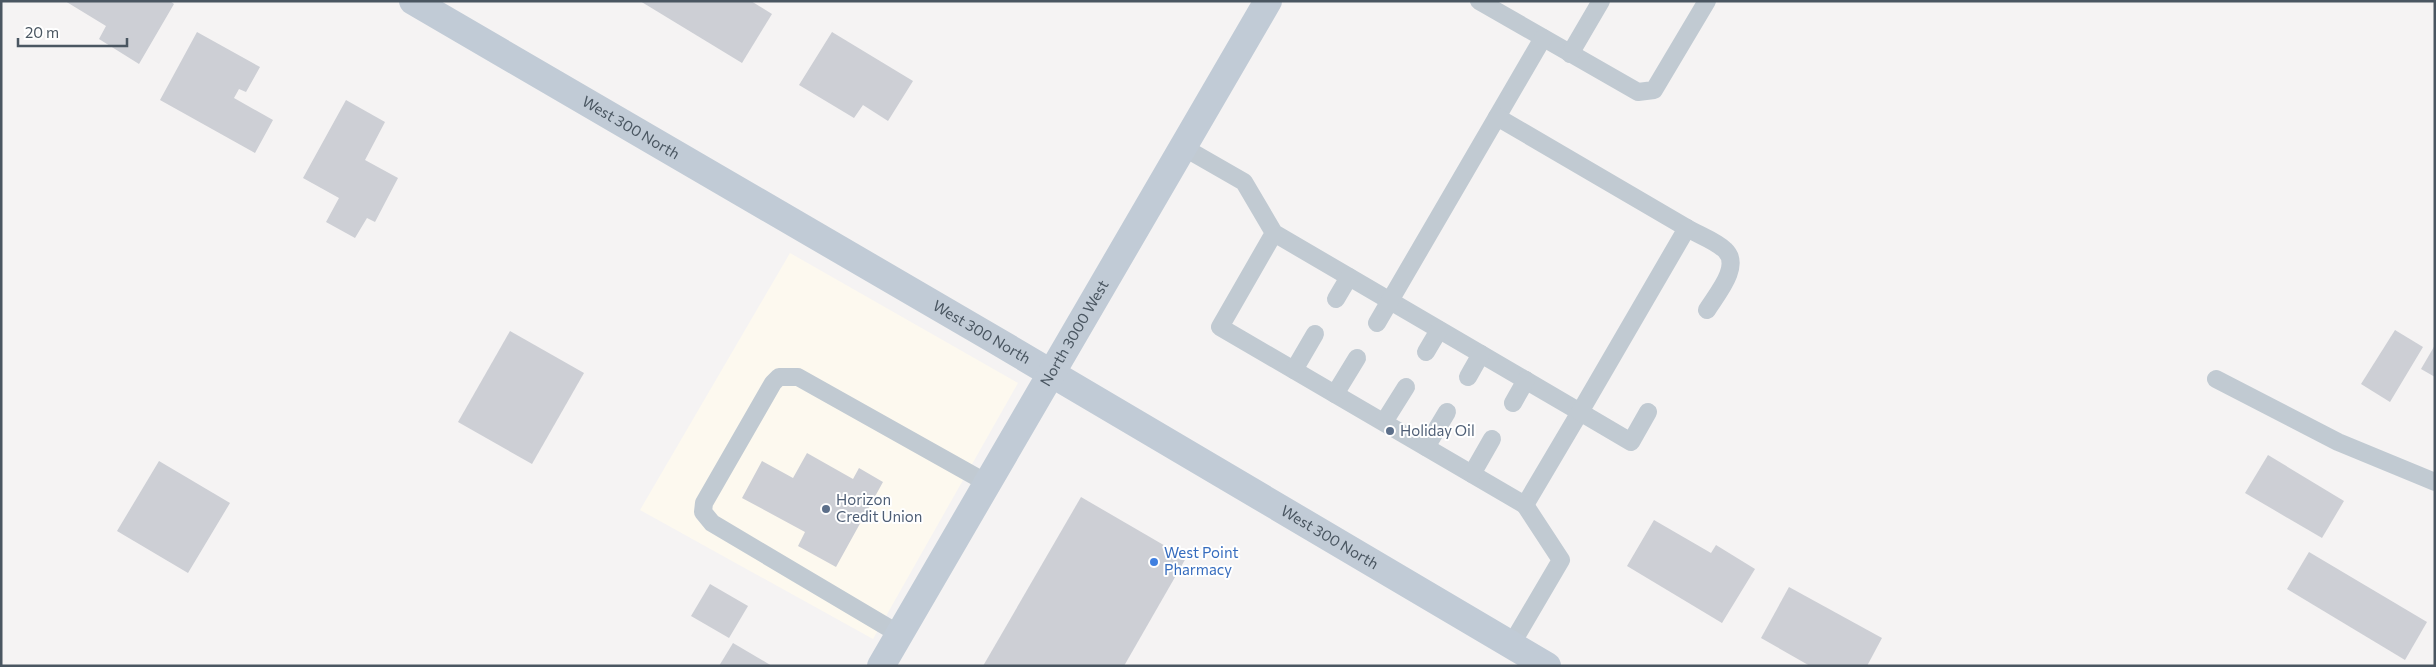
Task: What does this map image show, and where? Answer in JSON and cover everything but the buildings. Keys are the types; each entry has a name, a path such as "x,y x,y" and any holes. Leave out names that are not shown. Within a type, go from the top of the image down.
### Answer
{"main road":[{"name":"West 300 North","path":"413,1 1547,666"},
{"name":"North 3000 West","path":"881,666 1268,1"}],"lane":[{"path":"1479,1 1638,92 1654,90 1707,1"},
{"path":"1570,54 1601,1"},
{"path":"1377,323 1542,38"},
{"path":"1497,117 1726,250 1732,260 1730,272 1707,310"},
{"path":"1183,147 1244,182 1274,233 1631,442 1648,412"},
{"path":"1525,505 1687,228"},
{"path":"1274,233 1220,327 1525,505 1561,560 1511,645"},
{"path":"1336,299 1349,277"},
{"path":"1426,352 1439,330"},
{"path":"1294,370 1315,334"},
{"path":"1468,377 1481,354"},
{"path":"1335,394 1356,358"},
{"path":"899,634 712,524 703,512 704,503 772,383 779,377 798,377 987,483"},
{"path":"2216,379 2338,442 2435,482"},
{"path":"1513,403 1526,380"},
{"path":"1384,422 1406,387"},
{"path":"1426,447 1448,412"},
{"path":"1472,474 1492,439"}],"shaded area":[{"path":"790,253 1018,383 873,639 640,510"}],"place":[{"name":"Holiday Oil","path":"1390,431"},
{"name":"Horizon Credit Union","path":"826,509"},
{"name":"West Point Pharmacy","path":"1154,562"}]}
